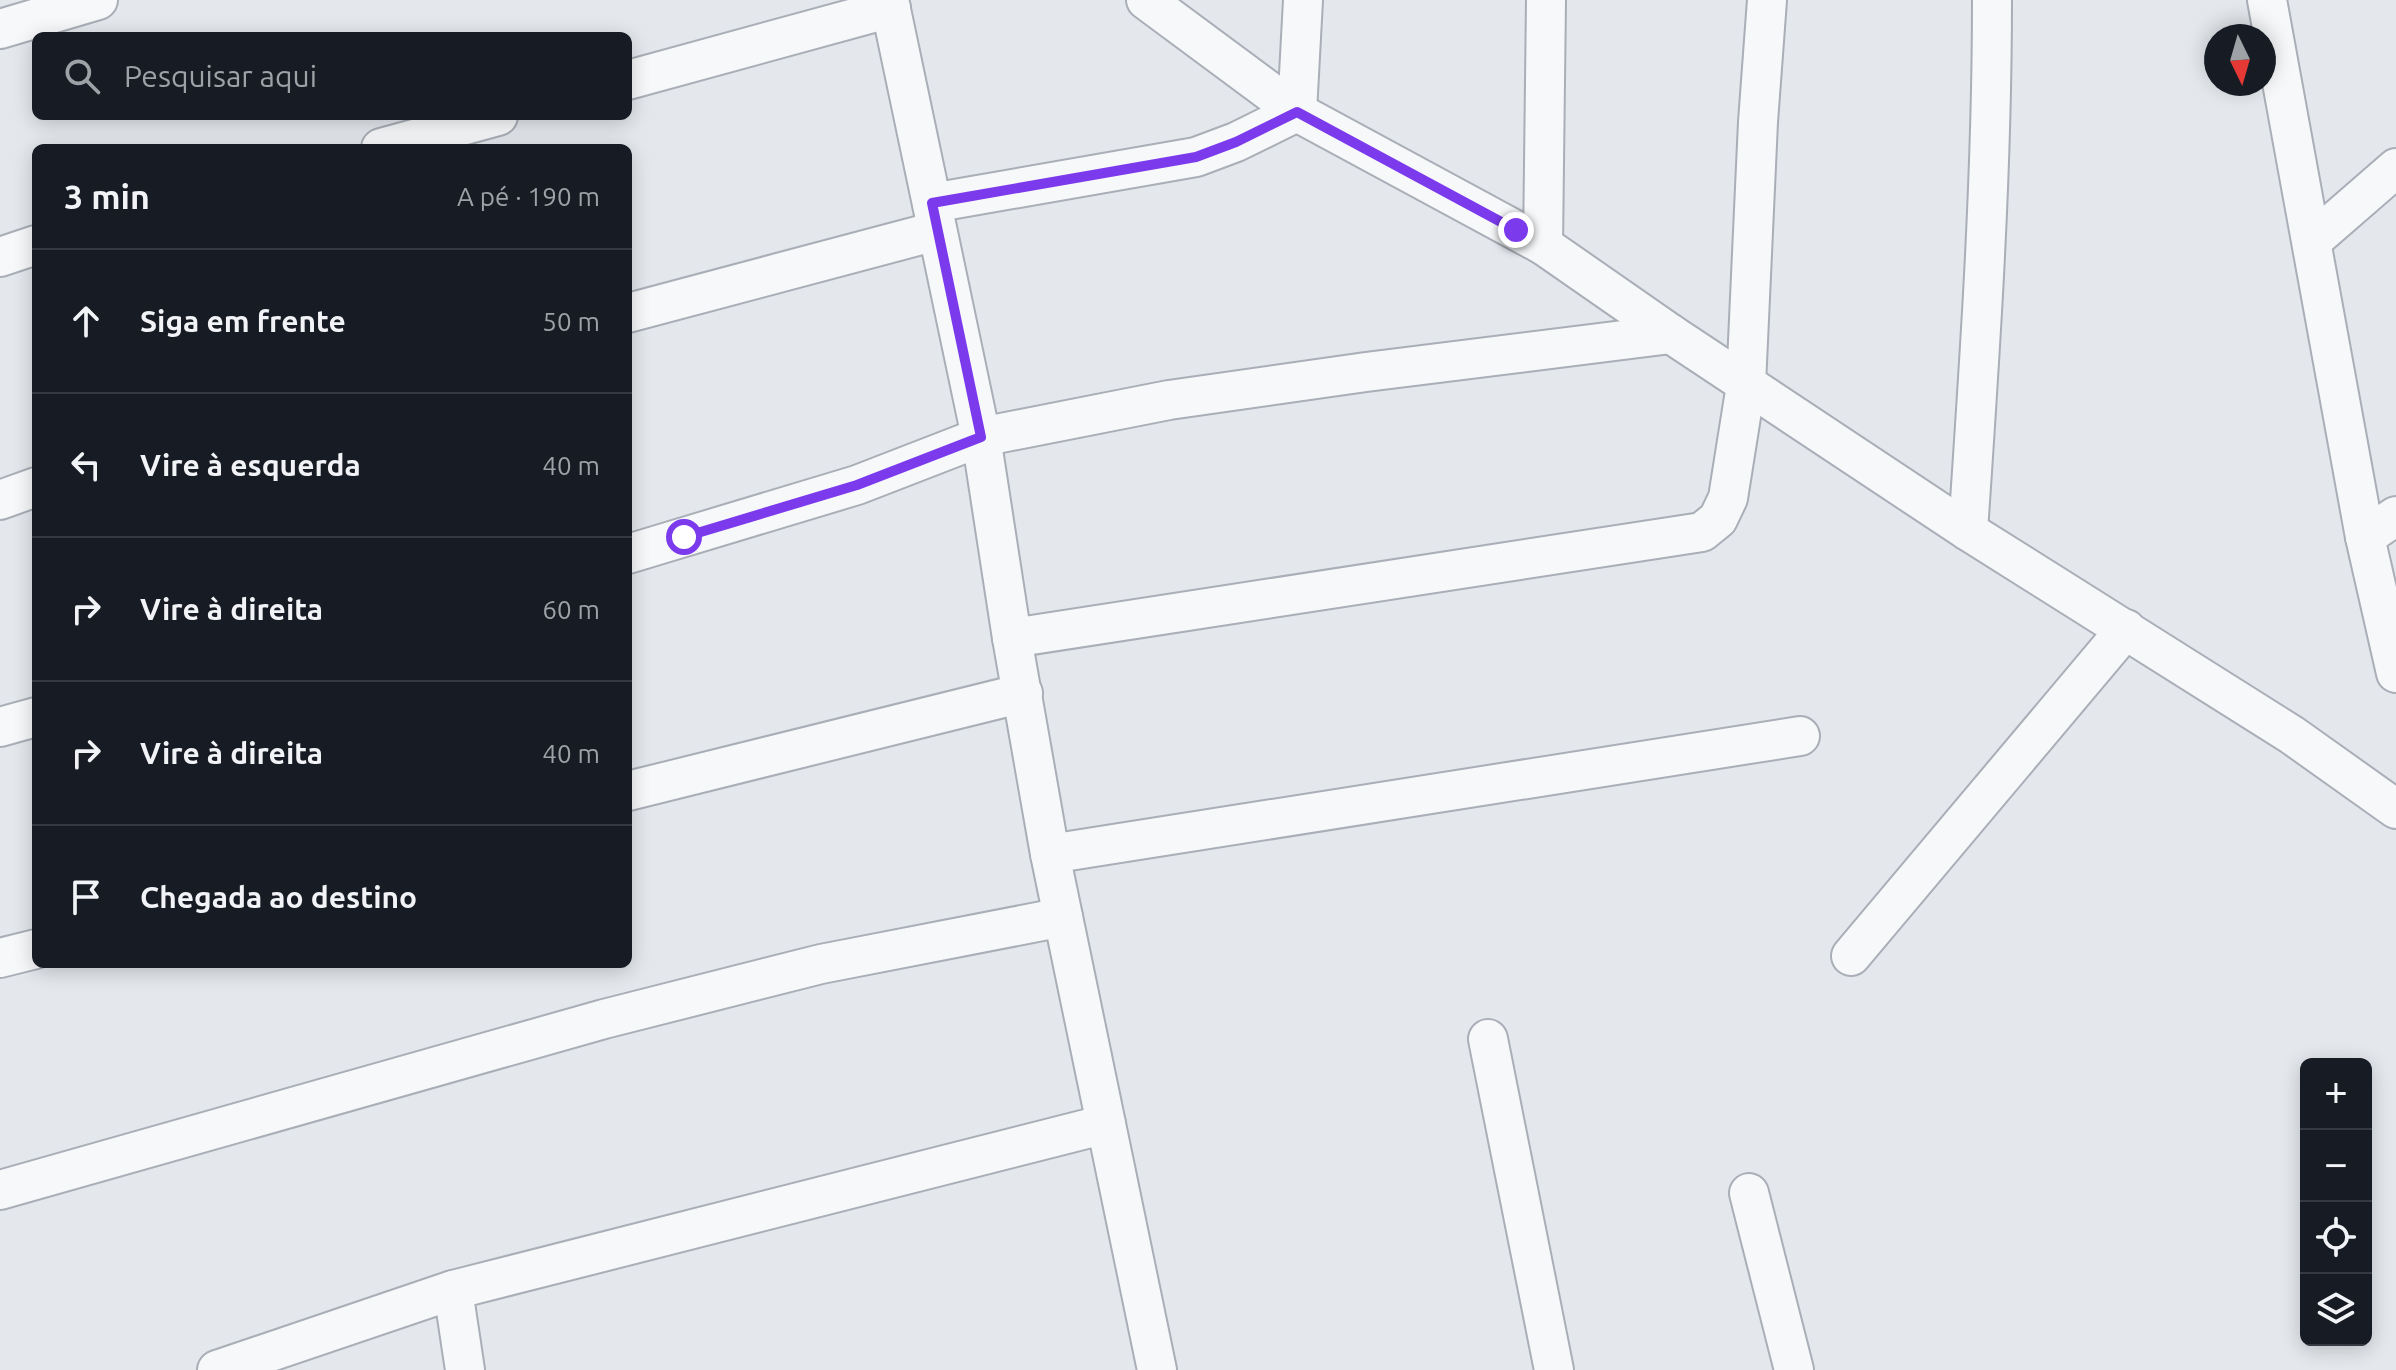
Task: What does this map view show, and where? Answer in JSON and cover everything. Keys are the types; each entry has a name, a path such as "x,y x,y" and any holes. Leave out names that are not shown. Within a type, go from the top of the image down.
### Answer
{"street":[{"path":"0,29 98,0"},
{"path":"1146,0 1297,112 1543,245 1746,385 1968,531 2292,735 2396,809"},
{"path":"1297,112 1303,0"},
{"path":"1543,245 1546,0"},
{"path":"1012,638 1702,532 1718,519 1728,498 1746,385 1767,0"},
{"path":"1968,531 1992,114 1992,0"},
{"path":"2267,0 2365,537 2396,673"},
{"path":"632,79 890,4 981,437 1050,854 1106,1124 1149,1368"},
{"path":"632,312 934,217 1196,157 1236,142 1297,112"},
{"path":"396,144 483,120"},
{"path":"2312,241 2396,168"},
{"path":"0,257 32,246"},
{"path":"632,553 857,485 981,437 1169,400 1671,334"},
{"path":"0,500 32,488"},
{"path":"2365,537 2396,516"},
{"path":"1851,956 2126,629"},
{"path":"632,790 1023,693"},
{"path":"0,727 32,718"},
{"path":"1050,854 1800,736"},
{"path":"0,1190 635,1011 821,964 1063,917"},
{"path":"0,958 32,950"},
{"path":"1488,1039 1554,1370"},
{"path":"217,1370 453,1290 1106,1124"},
{"path":"1749,1193 1794,1370"},
{"path":"453,1290 465,1370"}],"route":[{"path":"684,537 857,485 981,437 932,203 1196,157 1236,142 1297,112 1516,230"}]}
